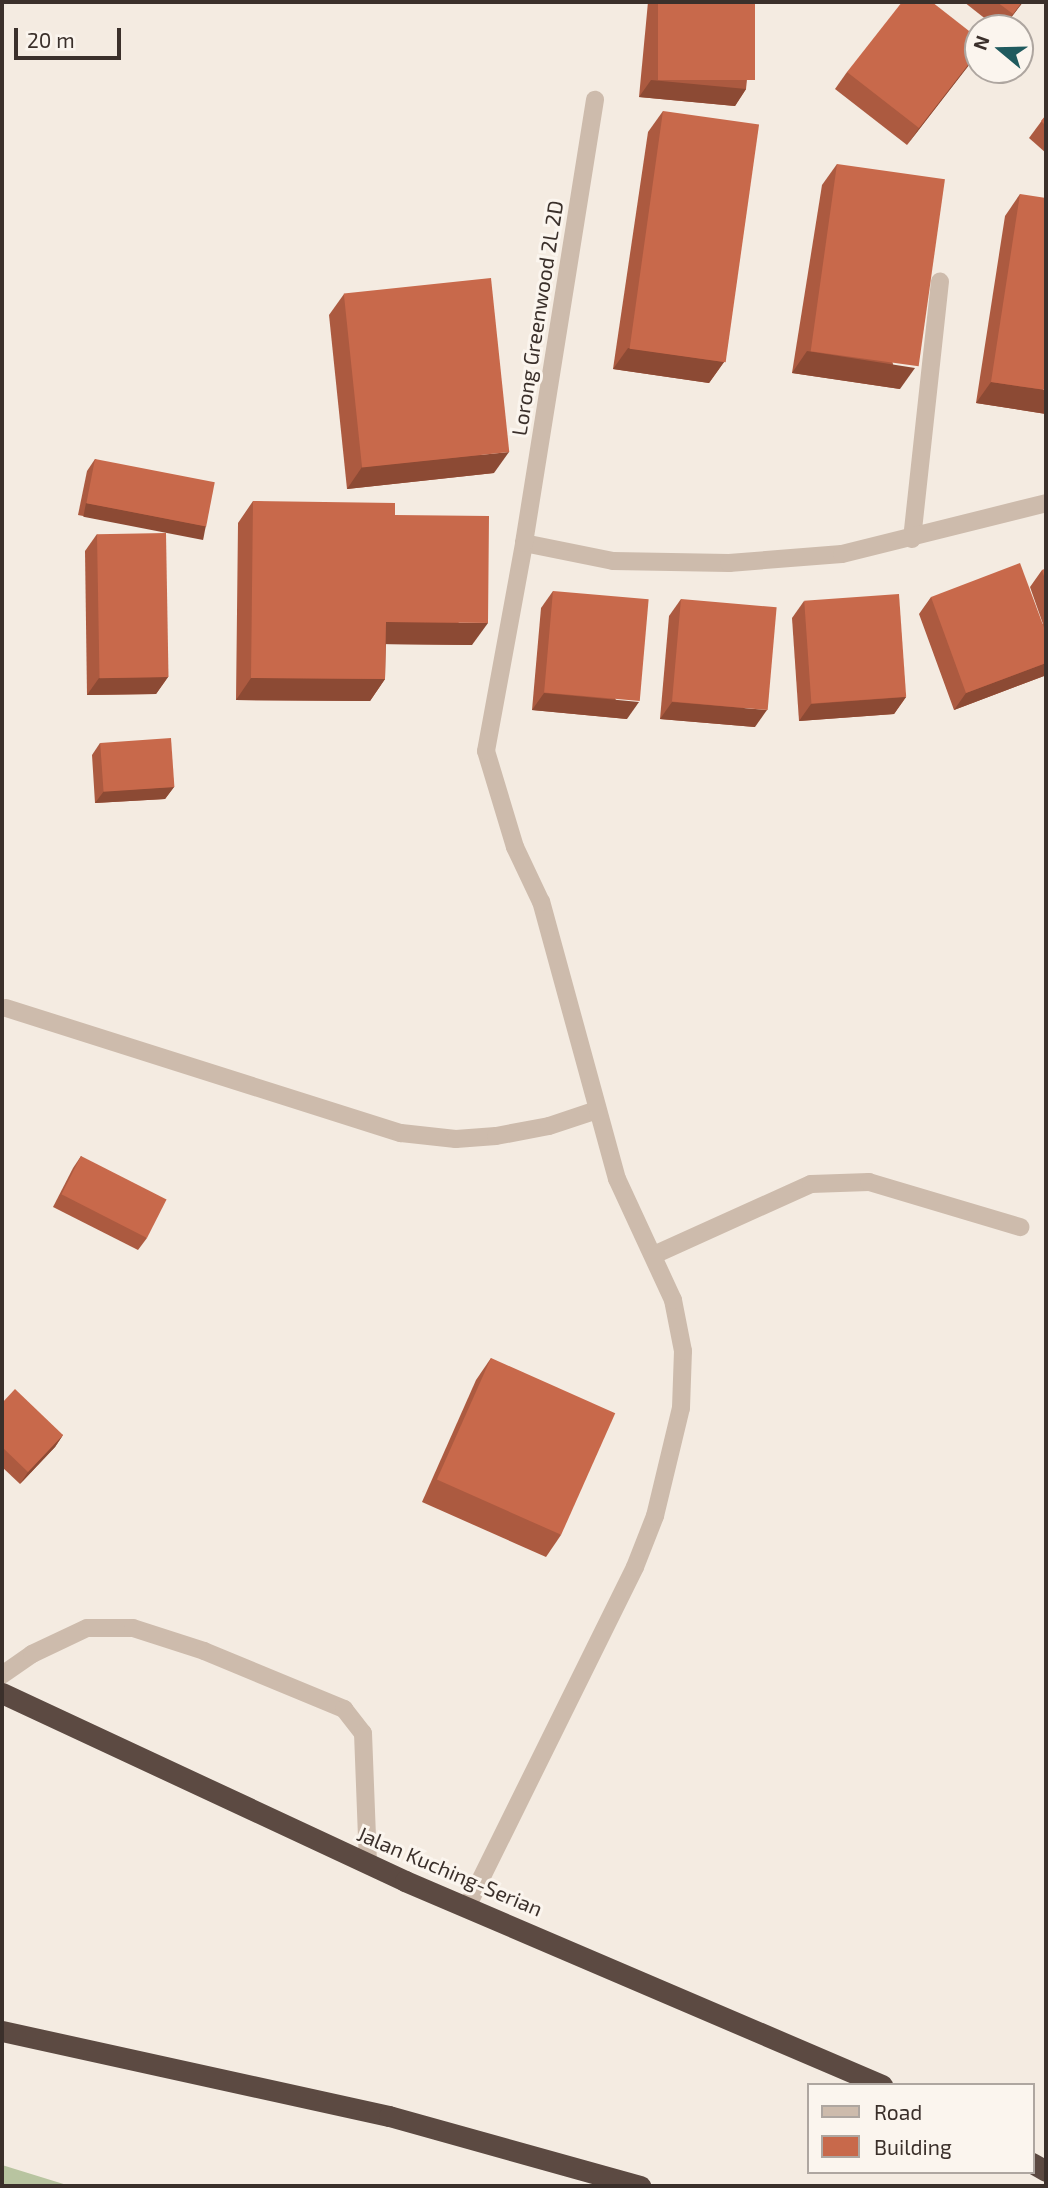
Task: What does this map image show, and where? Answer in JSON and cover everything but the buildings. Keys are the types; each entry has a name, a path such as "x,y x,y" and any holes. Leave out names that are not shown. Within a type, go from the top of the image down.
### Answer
{"highway":[{"name":"Jalan Kuching-Serian","path":"2,1693 368,1864 877,2083"},
{"path":"2,2031 389,2116 640,2186"}],"street":[{"name":"Lorong Greenwood 2L 2D","path":"467,1905 635,1567 659,1503 681,1408 683,1351 673,1300 656,1254 617,1179 541,902 516,847 486,751 524,543 595,100"},
{"path":"912,539 940,282"},
{"path":"524,543 613,561 729,564 842,554 912,539 1046,503"},
{"path":"6,1007 401,1133 456,1139 496,1136 549,1126 597,1110"},
{"path":"656,1254 811,1184 869,1182 1020,1227"},
{"path":"2,1675 32,1654 87,1629 134,1628 344,1709 363,1733 368,1864"}],"green space":[{"path":"2,2165 70,2186 2,2186"}]}
